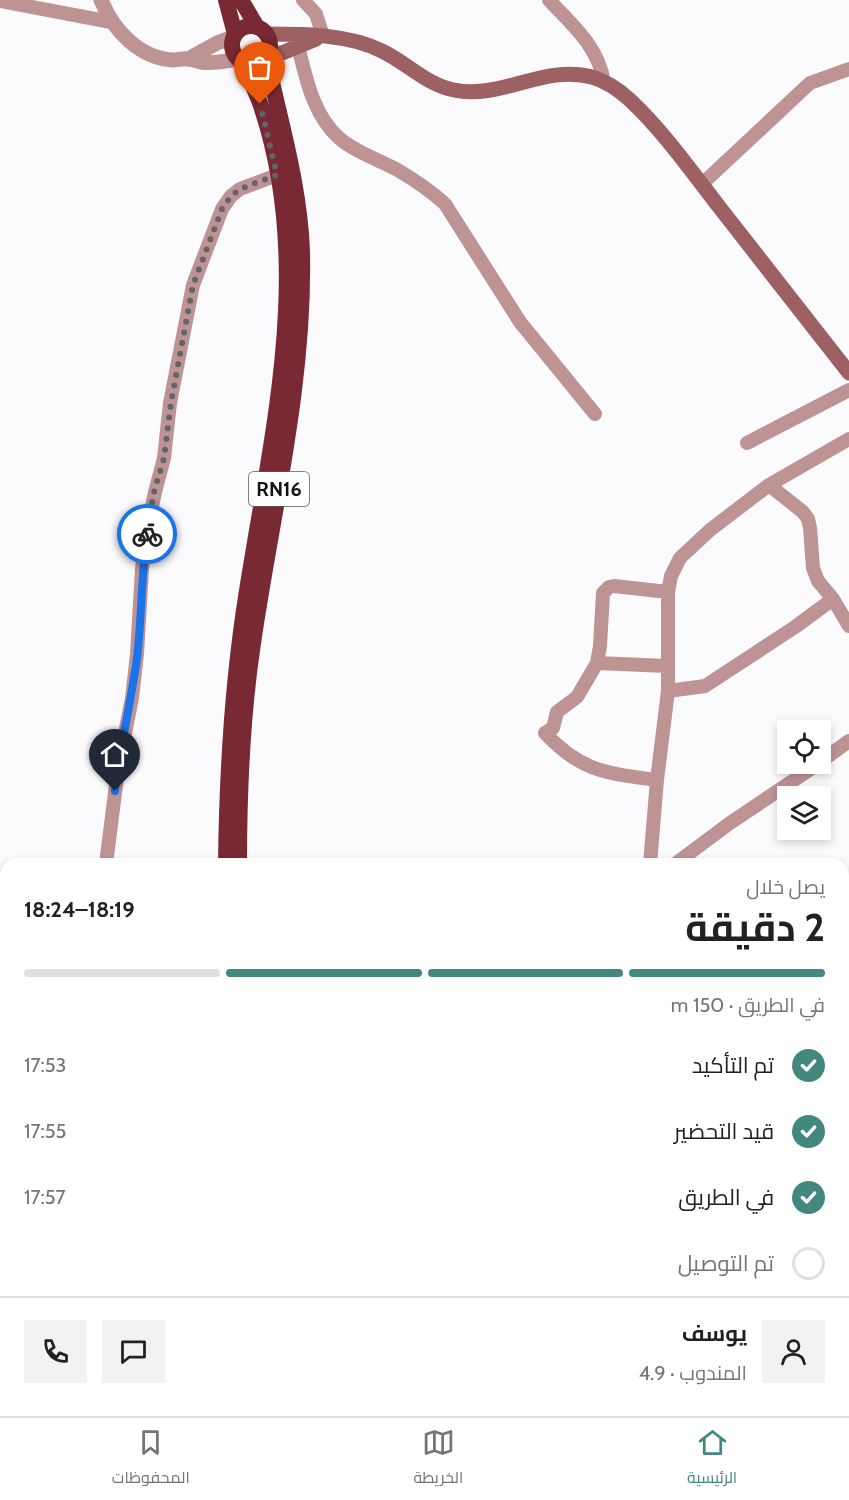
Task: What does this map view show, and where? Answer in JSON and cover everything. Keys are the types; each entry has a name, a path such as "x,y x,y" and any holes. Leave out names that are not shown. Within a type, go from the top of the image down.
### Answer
{"highway":[{"name":"RN16","path":"225,0 234,36 232,49 260,104 277,175 288,265 285,341 277,421 246,599 231,715 226,858"},
{"name":"RN16","path":"239,858 241,756 246,704 254,633 295,385 302,280 302,250 293,179 267,55 270,44 242,0"},
{"path":"234,36 244,27 262,31"},
{"path":"240,61 249,64 257,63 267,55"}],"main road":[{"path":"262,31 323,36 374,47 438,85 458,91 480,92 562,73 577,74 604,82 630,101 702,184 849,373"},
{"path":"267,55 282,53 323,36"}],"street":[{"path":"101,0 111,22 128,40 149,53 173,60 188,58 234,36"},
{"path":"303,0 316,14 323,36"},
{"path":"549,0 594,50 602,67 604,82"},
{"path":"0,1 111,22"},
{"path":"298,46 314,101 332,130 348,145 396,169 434,193 445,204 520,322 596,414"},
{"path":"188,58 201,62 240,61"},
{"path":"702,184 810,82 849,69"},
{"path":"107,858 118,769 132,698 147,531 154,492 164,458 171,403 193,285 222,209 231,196 240,189 277,175"},
{"path":"747,443 849,390"},
{"path":"650,858 668,691 668,592 671,576 685,551 769,484 849,439"},
{"path":"769,484 803,512 808,519 813,568 818,580 849,626"},
{"path":"657,780 613,774 588,767 560,748 545,733 552,728 559,710 578,697 597,663 603,593 614,586 668,592"},
{"path":"668,691 705,686 795,627 832,599"},
{"path":"597,663 667,666"},
{"path":"831,754 849,741"},
{"path":"683,858 803,774"}],"way so far":[{"path":"147,534 154,492 164,458 171,403 193,285 222,209 231,196 240,189 277,175 260,104"}],"route":[{"path":"115,791 132,698 147,534"}]}
